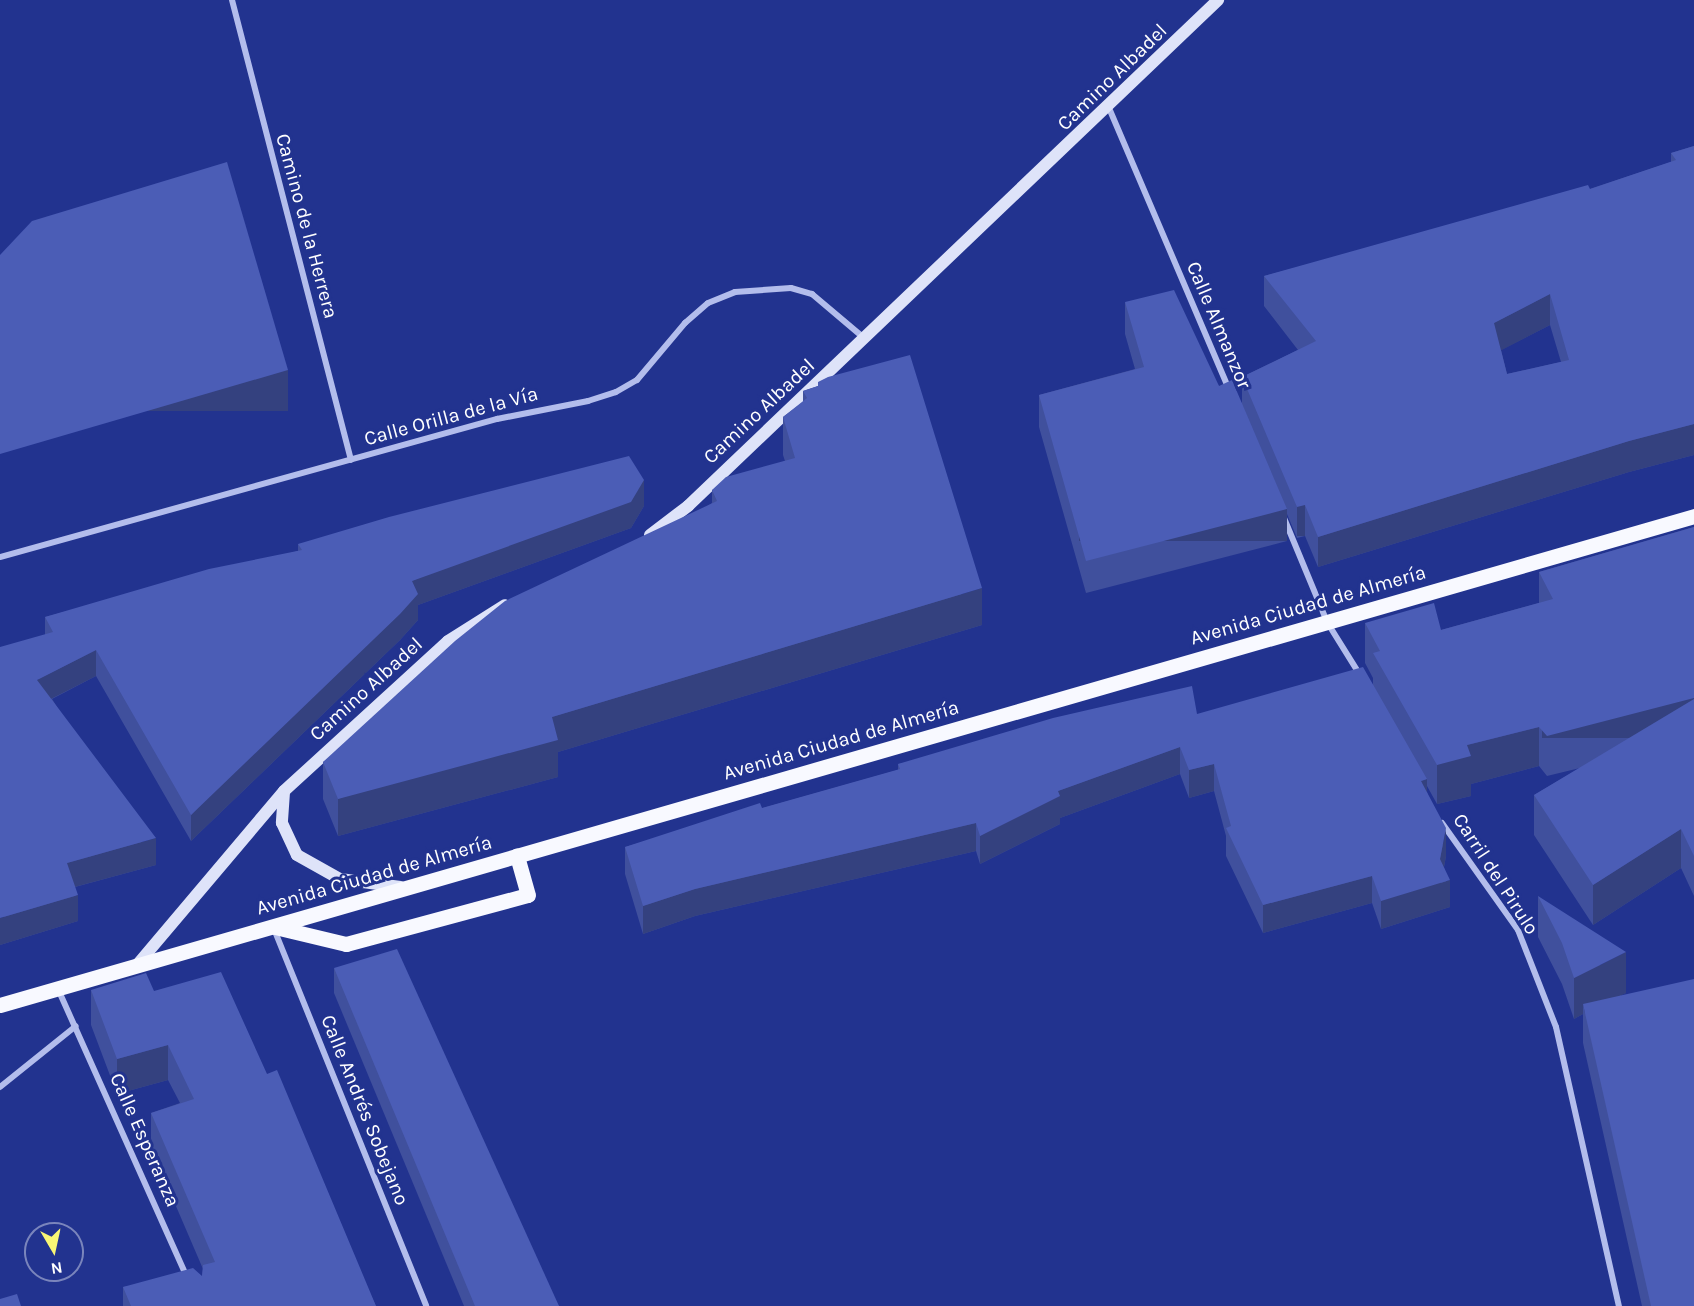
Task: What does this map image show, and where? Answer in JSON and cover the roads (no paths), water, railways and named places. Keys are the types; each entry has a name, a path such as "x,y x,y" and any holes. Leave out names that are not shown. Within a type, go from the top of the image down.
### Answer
{"main road":[{"name":"Camino Albadel","path":"635,543 688,506 1109,108 1218,0"},
{"name":"Avenida Ciudad de Almería","path":"0,1005 1694,516"},
{"name":"Camino Albadel","path":"137,965 284,791 447,641 473,622 522,597"},
{"path":"284,791 282,812 285,835 302,859 340,879 364,885 408,887"},
{"path":"272,926 346,944 528,895 516,856"}],"street":[{"name":"Camino de la Herrera","path":"232,0 351,460"},
{"name":"Calle Almanzor","path":"1109,108 1233,400"},
{"name":"Calle Orilla de la Vía","path":"0,557 351,460 616,392 637,380 685,323 708,303 735,292 772,287 812,294 864,338"},
{"path":"1280,508 1327,622 1366,687"},
{"name":"Carril del Pirulo","path":"1436,813 1454,844 1518,930 1556,1027 1619,1306"},
{"name":"Calle Andrés Sobejano","path":"272,926 426,1306"},
{"name":"Calle Esperanza","path":"58,988 190,1284"},
{"path":"0,1087 76,1026"}]}
